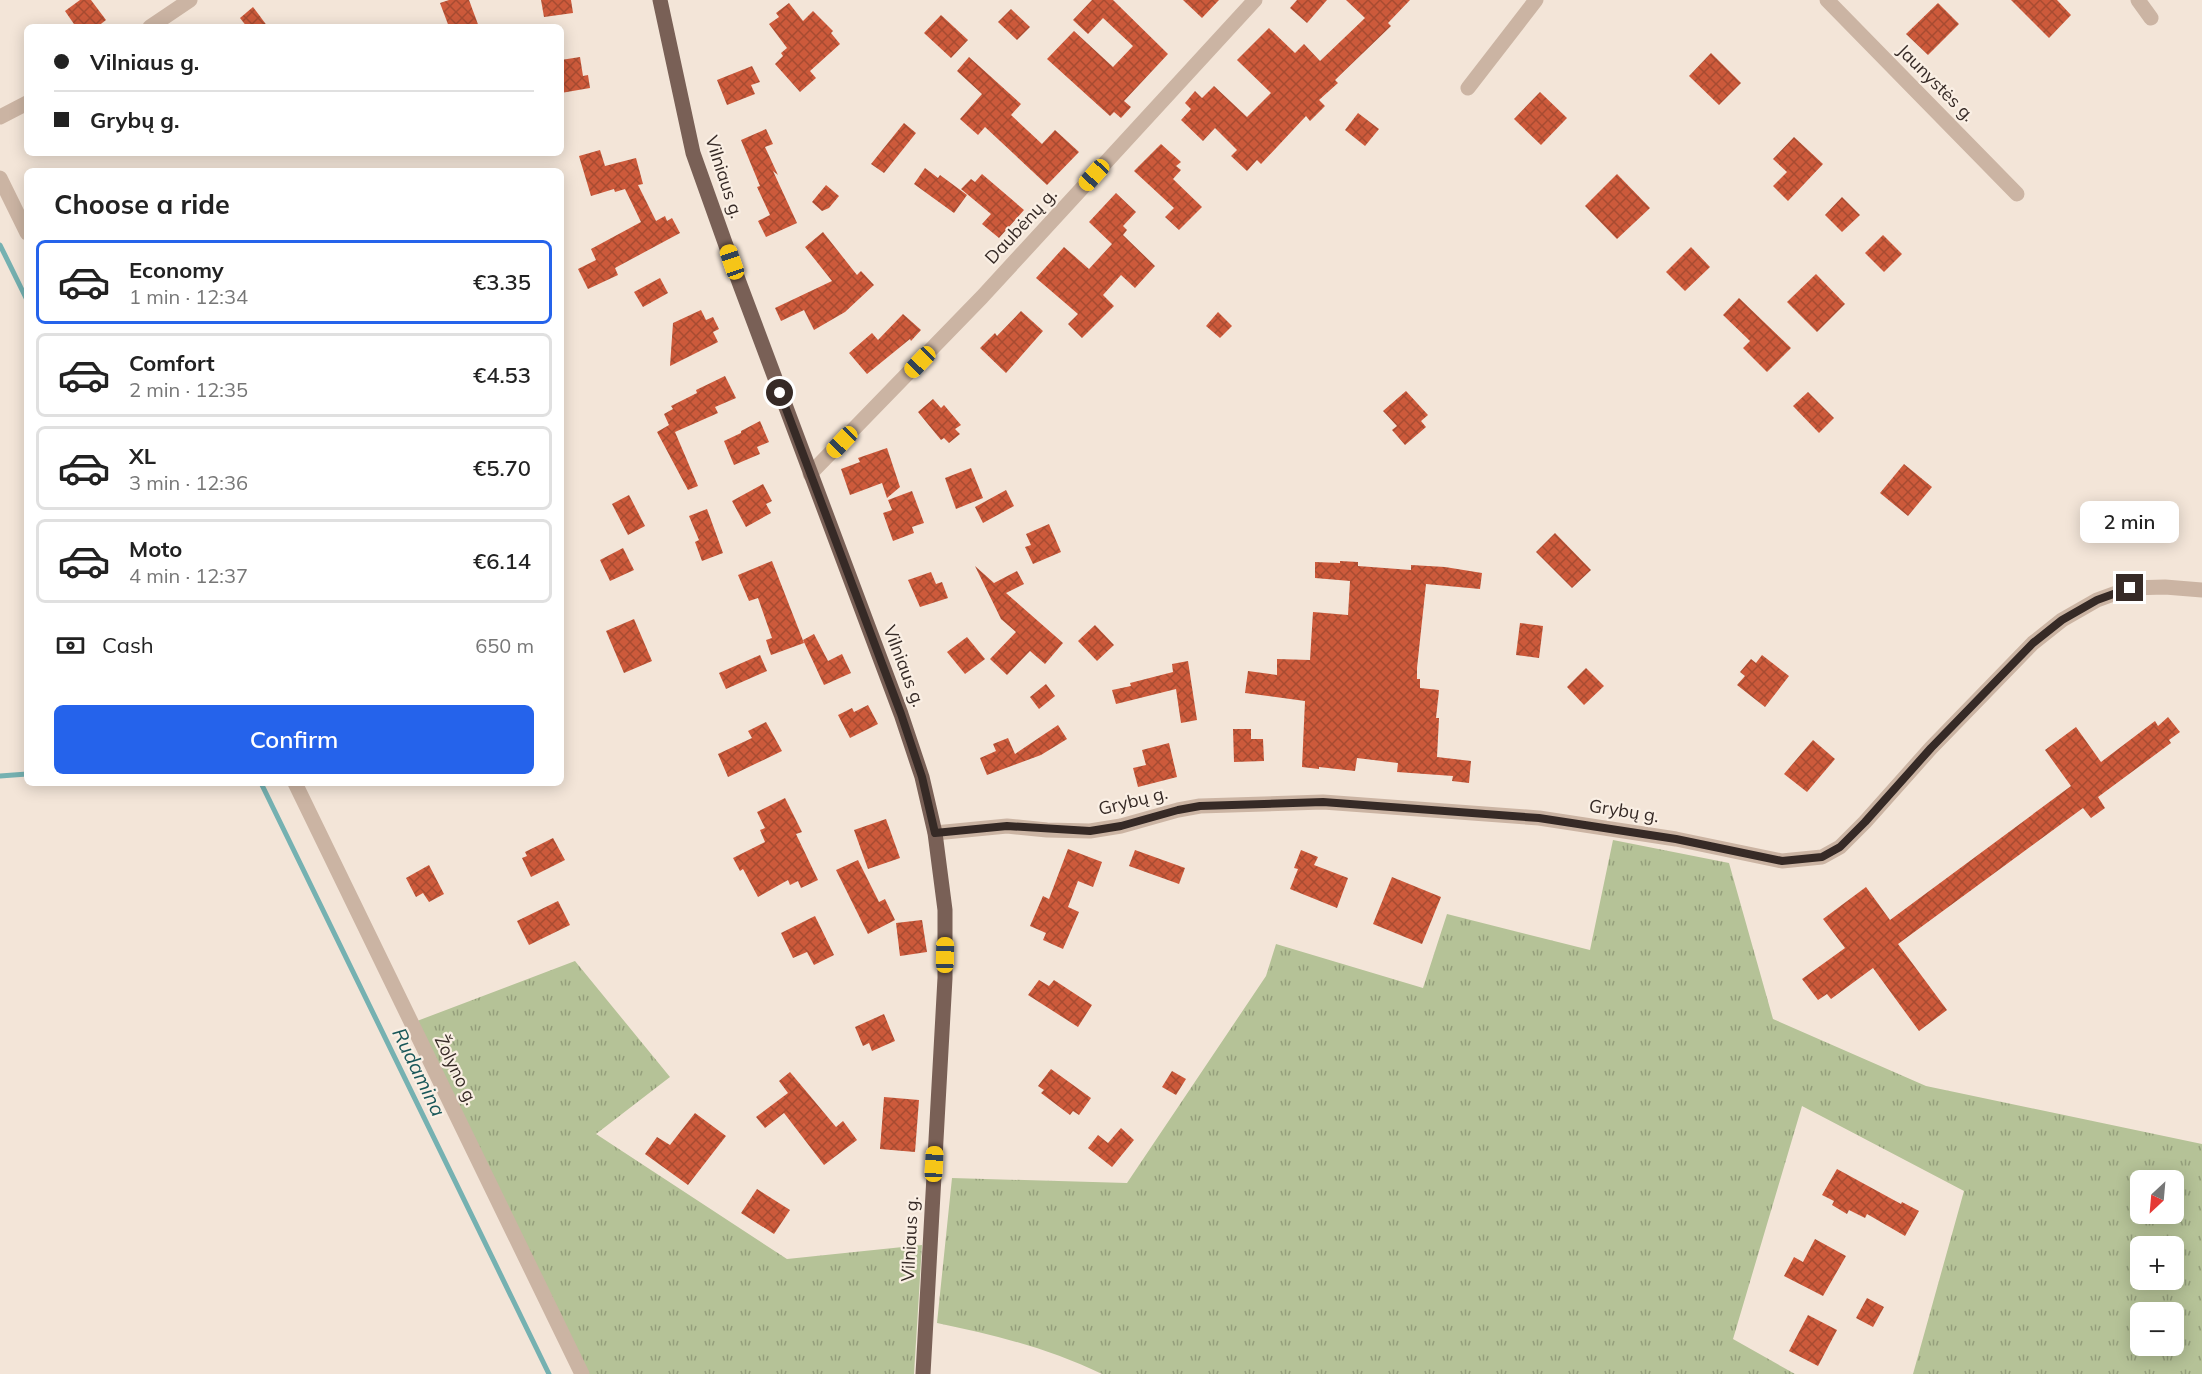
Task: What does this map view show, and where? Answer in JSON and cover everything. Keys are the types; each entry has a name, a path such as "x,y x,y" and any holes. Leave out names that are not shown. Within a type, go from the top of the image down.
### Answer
{"main road":[{"name":"Vilniaus g.","path":"660,0 693,153 810,474 901,714 922,777 935,833 945,909 945,978 923,1374"}],"street":[{"path":"154,24 190,0"},
{"name":"Daubėnų g.","path":"810,474 982,297 1255,0"},
{"path":"1468,88 1536,0"},
{"name":"Jaunystės g.","path":"1827,0 2018,194"},
{"path":"2138,0 2151,18"},
{"path":"0,117 24,105"},
{"path":"0,178 24,227"},
{"name":"Grybų g.","path":"935,833 1007,826 1090,831 1121,826 1200,806 1323,802 1539,818 1676,839 1782,861 1822,857 1840,847 2025,651 2062,620 2097,600 2130,588 2164,587 2202,590"},
{"name":"Žolyno g.","path":"296,786 582,1374"}],"green space":[{"path":"1613,840 1729,863 1773,1019 1926,1086 2202,1144 2202,1374 1913,1374 1964,1191 1802,1106 1733,1339 1795,1374 1102,1374 1021,1343 937,1323 952,1178 1127,1183 1266,976 1276,944 1423,988 1447,914 1590,950"},
{"path":"575,961 670,1077 596,1134 787,1259 922,1245 914,1374 586,1374 417,1021"}],"building":[{"path":"80,0 91,0 106,20 101,24 74,24 65,11"},
{"path":"449,0 469,0 478,24 448,24 440,3"},
{"path":"541,0 571,0 573,13 544,17"},
{"path":"1092,0 1113,0 1168,54 1124,101 1131,107 1121,118 1114,112 1110,116 1047,59 1074,31 1113,67 1133,46 1103,18 1088,34 1073,20"},
{"path":"1183,0 1219,0 1202,18"},
{"path":"1297,0 1327,0 1307,23 1290,8"},
{"path":"1346,0 1410,0 1388,23 1391,26 1335,80 1338,83 1319,100 1325,106 1310,121 1306,116 1261,164 1257,160 1247,171 1231,156 1237,150 1215,128 1203,141 1181,120 1191,109 1185,103 1195,91 1202,98 1214,86 1247,117 1271,93 1237,60 1269,28 1295,53 1304,44 1320,61 1365,18"},
{"path":"2011,0 2057,0 2071,15 2049,38"},
{"path":"789,3 803,21 813,11 833,31 831,33 840,44 810,71 816,78 800,92 775,64 787,48 769,24 779,17 776,13"},
{"path":"1938,3 1959,24 1928,55 1906,34"},
{"path":"253,7 266,24 245,24 240,18"},
{"path":"1011,9 1030,27 1017,40 998,22"},
{"path":"941,15 968,40 951,58 924,33"},
{"path":"1711,53 1741,83 1719,105 1689,76"},
{"path":"580,57 583,76 588,75 590,88 564,92 564,60"},
{"path":"969,57 1021,104 1011,115 1042,144 1055,130 1079,152 1047,185 985,127 978,135 960,119 982,94 957,71"},
{"path":"752,66 760,82 751,85 755,94 727,105 717,80"},
{"path":"1540,92 1567,118 1541,145 1514,119"},
{"path":"1358,113 1379,129 1365,146 1345,130"},
{"path":"904,123 916,133 884,173 871,164"},
{"path":"766,129 773,144 765,147 778,175 773,171 797,223 766,237 758,221 770,215 757,187 760,186 741,140"},
{"path":"1794,137 1823,164 1788,201 1773,186 1787,172 1773,159"},
{"path":"1161,144 1181,162 1176,166 1181,170 1173,179 1202,207 1179,230 1165,217 1174,208 1134,171"},
{"path":"600,150 605,166 636,158 643,184 638,185 656,221 665,216 667,221 672,218 680,233 615,268 618,275 588,289 578,269 596,260 591,249 641,222 625,189 615,192 614,189 591,196 579,156"},
{"path":"925,168 938,178 940,175 967,195 954,213 914,184"},
{"path":"982,174 1024,210 999,238 982,224 991,214 961,189 971,179 975,182"},
{"path":"1617,174 1650,208 1617,239 1585,206"},
{"path":"826,185 839,196 829,208 822,211 812,202"},
{"path":"1116,193 1136,212 1123,226 1127,230 1123,235 1155,266 1135,288 1121,275 1103,295 1114,306 1082,338 1068,324 1078,314 1036,278 1064,247 1089,269 1112,244 1089,222"},
{"path":"1842,197 1860,215 1842,232 1825,215"},
{"path":"823,232 857,275 861,271 874,285 845,312 814,330 804,310 781,321 775,308 832,281 805,247"},
{"path":"1883,235 1902,254 1884,272 1865,253"},
{"path":"1691,247 1710,267 1685,291 1666,272"},
{"path":"1816,274 1845,304 1817,332 1787,302"},
{"path":"660,278 668,293 643,307 634,292"},
{"path":"1739,298 1791,348 1767,372 1743,348 1750,341 1723,315"},
{"path":"701,310 706,320 713,317 719,329 713,332 718,342 670,366 673,323"},
{"path":"1021,311 1043,331 1006,373 980,348 995,333 997,336"},
{"path":"1218,312 1232,326 1220,338 1206,326"},
{"path":"903,314 921,330 911,341 910,339 867,374 849,353 872,333 878,340"},
{"path":"725,376 736,398 715,407 718,413 675,432 698,486 688,490 657,432 669,425 664,414 673,409 671,406 697,393 696,390"},
{"path":"1406,391 1428,415 1421,421 1426,427 1405,445 1392,430 1397,426 1383,411"},
{"path":"1808,392 1834,418 1819,433 1793,406"},
{"path":"933,399 941,408 944,405 961,425 955,429 960,434 949,443 944,438 941,440 918,412"},
{"path":"760,421 769,442 757,447 760,454 734,465 724,441"},
{"path":"887,448 900,487 887,498 882,483 850,495 841,469 860,462 858,458"},
{"path":"1904,464 1932,487 1908,516 1880,493"},
{"path":"971,468 983,498 956,509 945,478"},
{"path":"763,484 772,501 766,504 771,513 746,527 732,501"},
{"path":"1006,490 1014,506 983,523 975,507"},
{"path":"912,491 924,523 912,527 914,533 893,541 883,513 892,510 888,500"},
{"path":"629,495 645,526 628,535 612,504"},
{"path":"707,509 723,553 702,561 695,542 699,540 689,516"},
{"path":"1049,524 1061,552 1033,564 1025,547 1031,545 1026,534"},
{"path":"1555,533 1591,570 1572,588 1536,552"},
{"path":"623,548 634,570 610,581 600,560"},
{"path":"772,561 804,643 771,655 766,640 772,638 758,598 749,601 738,575"},
{"path":"1340,561 1358,562 1358,566 1411,570 1411,565 1445,567 1482,573 1480,589 1426,584 1417,668 1420,688 1439,690 1436,718 1439,718 1437,757 1471,761 1469,783 1452,781 1453,776 1397,772 1398,763 1357,758 1355,771 1302,767 1305,701 1245,693 1248,671 1277,675 1277,659 1310,660 1313,612 1348,615 1350,581 1315,578 1315,562 1340,563"},
{"path":"975,566 994,583 1017,571 1024,584 1006,593 1063,643 1045,664 1030,651 1007,675 990,659 1016,632 1001,619"},
{"path":"931,572 936,584 942,582 948,598 920,607 908,580"},
{"path":"634,619 652,661 624,673 606,631"},
{"path":"1520,623 1543,626 1539,658 1516,655"},
{"path":"1095,625 1114,645 1097,661 1078,641"},
{"path":"814,634 828,661 842,654 851,673 824,685 803,640"},
{"path":"967,637 985,659 965,674 947,652"},
{"path":"760,655 767,671 726,689 719,673"},
{"path":"1762,655 1789,676 1765,707 1737,685 1745,676 1740,672 1751,659 1756,663"},
{"path":"1188,661 1197,720 1181,723 1176,689 1116,704 1112,690 1173,672 1172,664"},
{"path":"1586,668 1604,686 1584,705 1567,687"},
{"path":"1046,684 1055,696 1039,709 1030,697"},
{"path":"868,705 878,724 850,738 838,715 852,708 854,712"},
{"path":"2168,717 2180,732 2169,740 2171,743 2098,797 2105,808 2091,818 2083,808 1898,944 1947,1010 1919,1031 1873,968 1831,999 1827,994 1818,1000 1802,979 1845,948 1823,919 1866,887 1890,920 2071,786 2045,750 2076,727 2101,762 2155,721 2158,726"},
{"path":"766,722 782,751 728,777 718,754 752,738 748,731"},
{"path":"1058,725 1067,739 1041,755 987,775 980,758 996,751 993,744 1008,738 1015,754"},
{"path":"1233,729 1251,729 1251,739 1263,739 1264,761 1234,762"},
{"path":"1813,740 1835,759 1807,792 1784,774"},
{"path":"1169,743 1177,777 1138,787 1133,768 1146,765 1142,750"},
{"path":"785,798 802,832 796,834 818,880 801,888 798,881 790,885 788,880 758,897 743,869 740,871 733,858 765,842 760,830 765,828 757,812"},
{"path":"886,819 900,858 868,869 854,830"},
{"path":"553,838 565,860 531,877 522,858 527,856 525,852"},
{"path":"1068,849 1102,862 1093,887 1078,881 1068,907 1079,912 1063,949 1043,940 1046,933 1030,926 1043,896 1049,899"},
{"path":"1135,850 1185,868 1179,884 1129,866"},
{"path":"1301,850 1318,857 1314,865 1348,878 1337,908 1290,889 1298,869 1294,868"},
{"path":"858,860 879,902 885,899 895,920 868,934 836,870"},
{"path":"429,865 444,894 429,902 423,893 416,897 406,878"},
{"path":"1392,877 1441,897 1422,944 1373,924"},
{"path":"558,901 570,925 529,945 517,921"},
{"path":"815,916 834,955 814,965 807,952 793,958 781,933"},
{"path":"922,920 927,952 900,956 896,923"},
{"path":"1039,980 1049,986 1054,980 1092,1005 1078,1027 1028,995"},
{"path":"884,1014 895,1041 872,1051 869,1043 863,1046 855,1027"},
{"path":"1051,1069 1091,1098 1079,1115 1073,1111 1070,1115 1041,1093 1044,1090 1038,1086"},
{"path":"1172,1071 1186,1079 1176,1095 1162,1087"},
{"path":"790,1072 836,1127 843,1121 857,1140 824,1165 784,1113 765,1128 756,1117 788,1093 779,1081"},
{"path":"884,1097 919,1100 915,1152 880,1149"},
{"path":"695,1113 726,1136 688,1185 645,1154 657,1137 670,1145"},
{"path":"1121,1128 1134,1140 1112,1167 1088,1148 1098,1135 1108,1143"},
{"path":"1837,1169 1901,1204 1902,1202 1919,1211 1905,1236 1867,1214 1865,1218 1849,1210 1847,1214 1832,1205 1834,1201 1822,1195"},
{"path":"757,1189 790,1210 774,1234 741,1213"},
{"path":"1815,1239 1846,1256 1823,1296 1784,1276 1794,1257 1803,1262"},
{"path":"1867,1298 1884,1307 1873,1327 1856,1318"},
{"path":"1808,1315 1837,1330 1818,1366 1789,1351"}],"waterway":[{"name":"Rudamina","path":"0,245 24,294"},
{"path":"0,776 24,774"},
{"name":"Rudamina","path":"262,786 549,1374"}],"route":[{"path":"780,393 901,714 922,777 935,833 1007,826 1090,831 1121,826 1200,806 1323,802 1539,818 1676,839 1782,861 1822,857 1840,847 1865,822 1931,748 2033,643 2062,620 2097,600 2130,588"}]}
